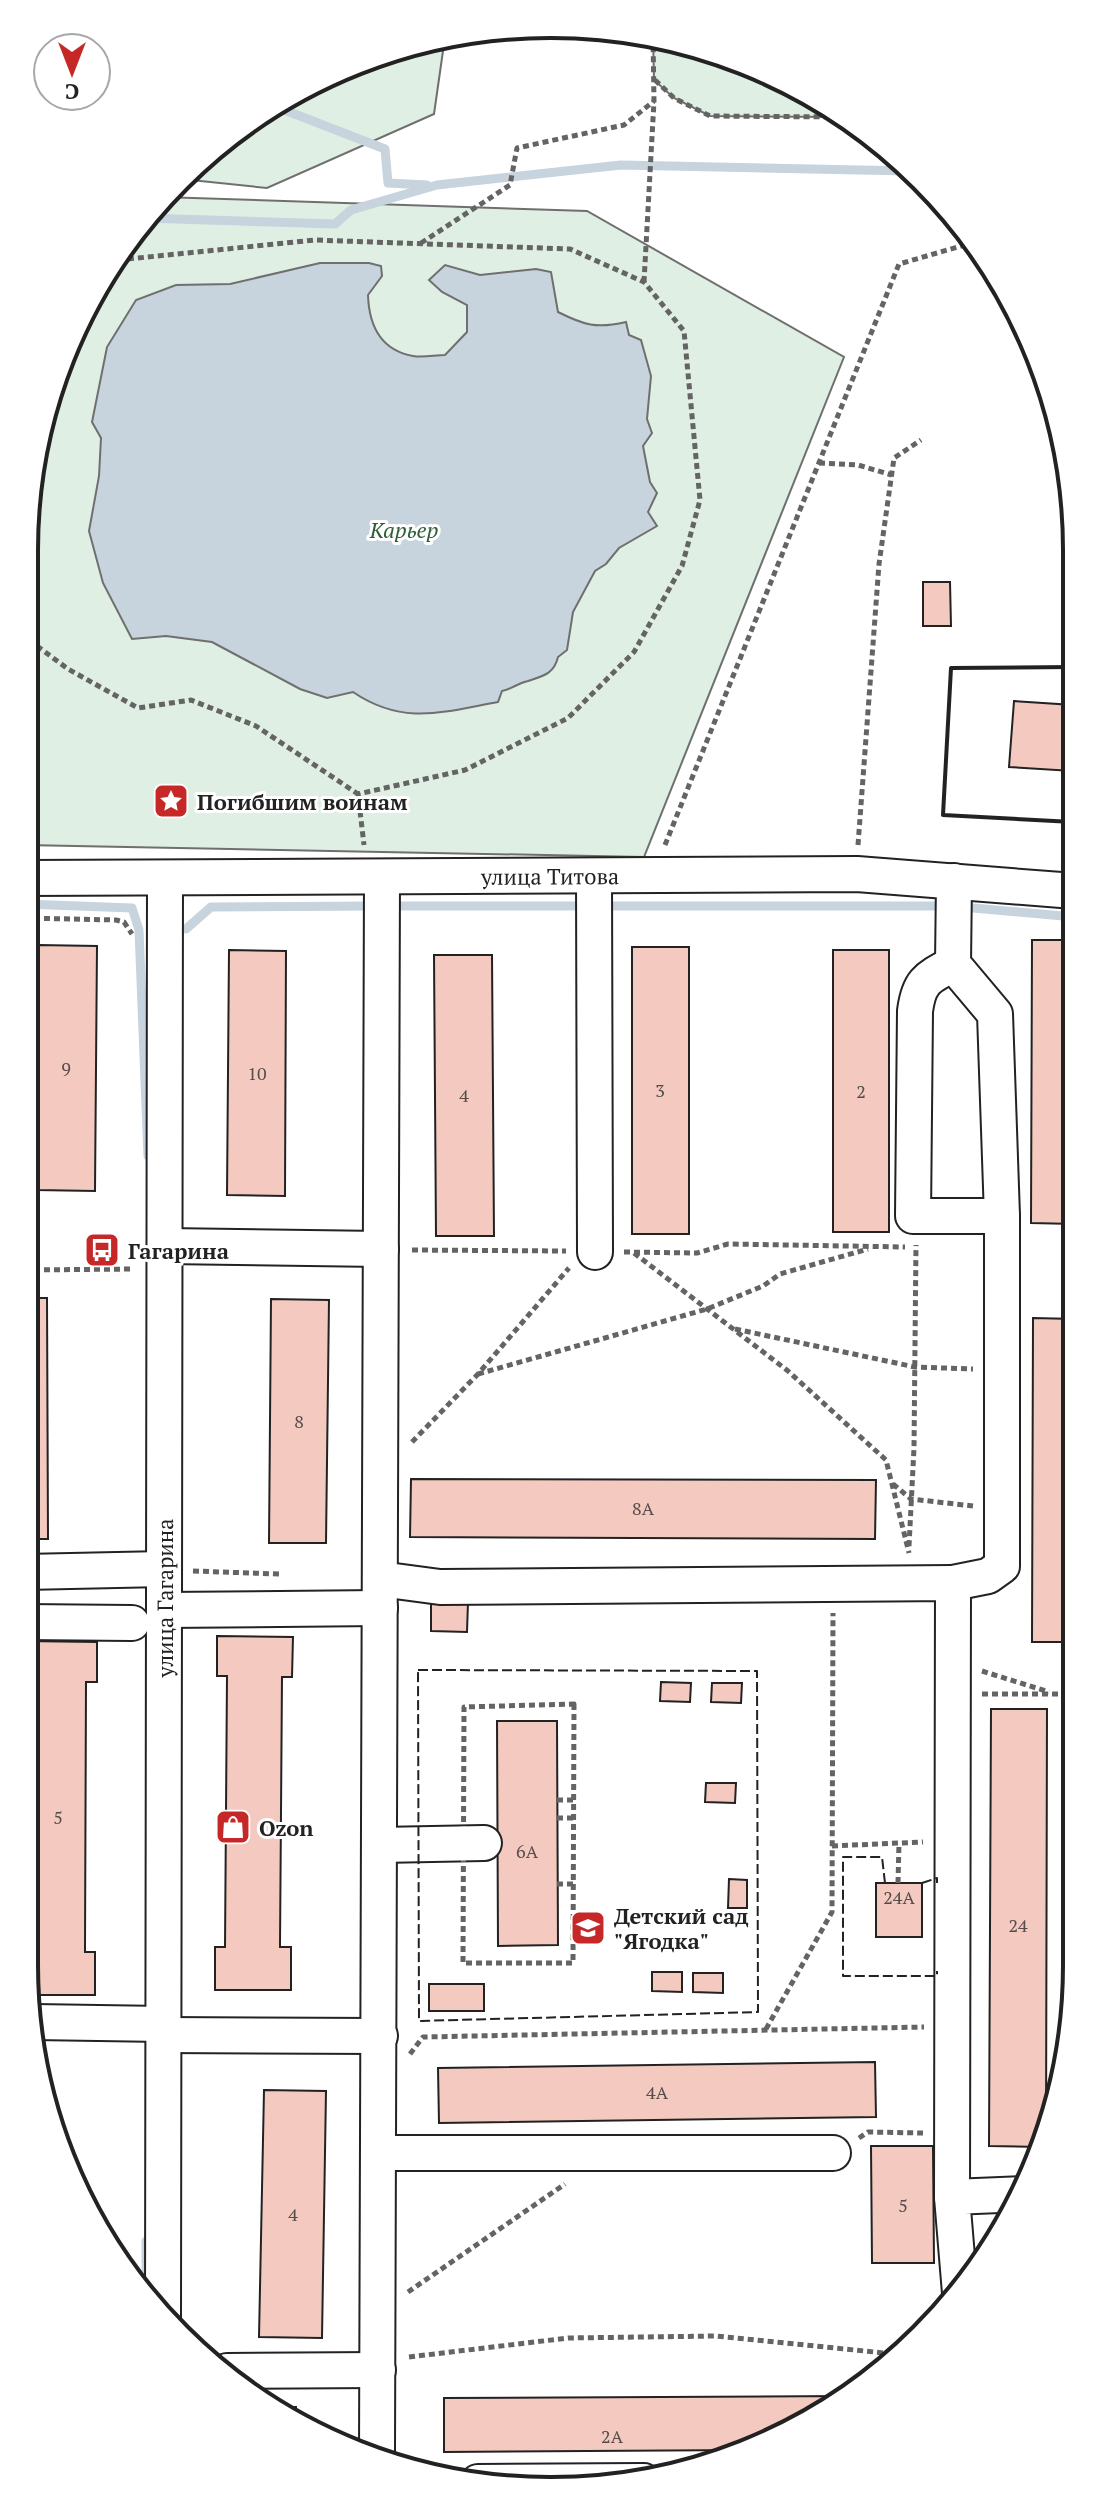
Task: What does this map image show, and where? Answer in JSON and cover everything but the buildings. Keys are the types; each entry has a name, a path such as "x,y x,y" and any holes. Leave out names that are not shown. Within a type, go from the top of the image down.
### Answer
{"street":[{"name":"улица Титова","path":"38,864 165,879 374,865 594,876 857,874 1063,890"},
{"path":"374,865 381,1249 377,2447"},
{"path":"590,1252 594,876"},
{"name":"улица Гагарина","path":"163,2300 165,879"},
{"path":"164,1610 440,1587 953,1583 988,1576 1002,1566 1002,1216 995,1014 953,964 954,881"},
{"path":"953,964 933,975 918,990 915,1011 915,1231 1002,1216"},
{"path":"165,1246 381,1249"},
{"path":"38,1572 164,1569"},
{"path":"953,1583 952,2197 958,2274"},
{"path":"38,1622 132,1623"},
{"path":"380,1845 473,1843"},
{"path":"41,2022 380,2046"},
{"path":"378,2153 833,2153"},
{"path":"952,2197 1008,2195"},
{"path":"238,2370 378,2364"}],"path":[{"path":"644,282 654,101 653,49"},
{"path":"654,80 674,98 710,116 823,117"},
{"path":"419,244 510,185 517,148 624,125 654,101"},
{"path":"129,259 315,240 570,249 644,282 684,331 700,500 682,566 634,652 568,718 465,770 358,794"},
{"path":"652,875 899,264 960,246"},
{"path":"857,874 875,607 894,458 921,440"},
{"path":"819,463 858,465 892,475"},
{"path":"38,647 68,669 138,708 191,700 256,726 358,794 374,865"},
{"path":"634,1252 788,1371 886,1460 909,1554 915,1367 915,1231"},
{"path":"478,1374 707,1309 763,1286 780,1274 875,1247 915,1231"},
{"path":"915,1231 931,1247"},
{"path":"381,1249 697,1253 728,1244 875,1247"},
{"path":"381,1474 590,1252"},
{"path":"38,1270 135,1269"},
{"path":"731,1328 915,1367 1002,1369"},
{"path":"892,1483 911,1499 1002,1509"},
{"path":"164,1569 287,1575"},
{"path":"766,2030 832,1912 833,1584"},
{"path":"953,1678 1054,1694"},
{"path":"953,1678 1063,1694"},
{"path":"574,1704 573,1818 573,1963 463,1963 473,1843 464,1707 574,1704"},
{"path":"557,1800 573,1800"},
{"path":"557,1818 573,1818"},
{"path":"832,1846 953,1841"},
{"path":"898,1883 899,1843"},
{"path":"557,1884 573,1884"},
{"path":"380,2046 410,2054 423,2037 953,2026"},
{"path":"833,2153 868,2132 952,2133"},
{"path":"378,2312 611,2153"},
{"path":"378,2364 408,2357 568,2338 716,2336 884,2353"}],"green space":[{"path":"653,49 683,55 747,77 823,117 710,116 674,98 654,80"},
{"path":"443,50 434,114 267,188 196,181 266,124 324,91 386,65"},
{"name":"Карьер","path":"179,198 587,211 844,357 644,857 38,845 39,517 55,418 77,354 107,294 144,239"}],"shaded area":[{"path":"320,263 369,263 381,266 382,276 368,295 374,326 392,348 413,356 445,355 467,332 467,305 442,292 429,280 445,265 480,275 536,269 551,272 558,312 590,324 626,322 629,335 641,340 651,376 647,419 652,433 643,446 650,482 657,493 648,512 657,526 619,548 606,564 595,571 573,612 567,650 558,657 551,671 502,691 498,702 424,714 389,709 353,692 327,698 300,689 212,642 166,636 132,639 103,583 89,531 99,476 101,438 92,422 107,347 136,300 176,285 230,284"}],"waterway":[{"path":"287,111 385,149 388,183 427,185"},
{"path":"161,219 335,224 351,210 437,185 621,165 894,171"},
{"path":"38,905 132,908 139,930 148,1156"},
{"path":"186,929 211,907 375,906"},
{"path":"390,906 587,906"},
{"path":"602,906 947,906"},
{"path":"962,907 1063,916"},
{"path":"146,2241 146,2278"}],"fence":[{"path":"418,1670 757,1671 758,2012 419,2021 418,1670"},
{"path":"885,1883 882,1857 843,1857 843,1976 937,1976 937,1971"},
{"path":"922,1883 937,1878 937,1883"}],"wall":[{"path":"1063,667 951,668 943,815 1063,821"}],"place":[{"name":"Погибшим воинам","path":"171,801"},
{"name":"Гагарина","path":"102,1250"},
{"name":"Ozon","path":"233,1827"},
{"name":"Детский сад \"Ягодка\"","path":"588,1928"}]}
